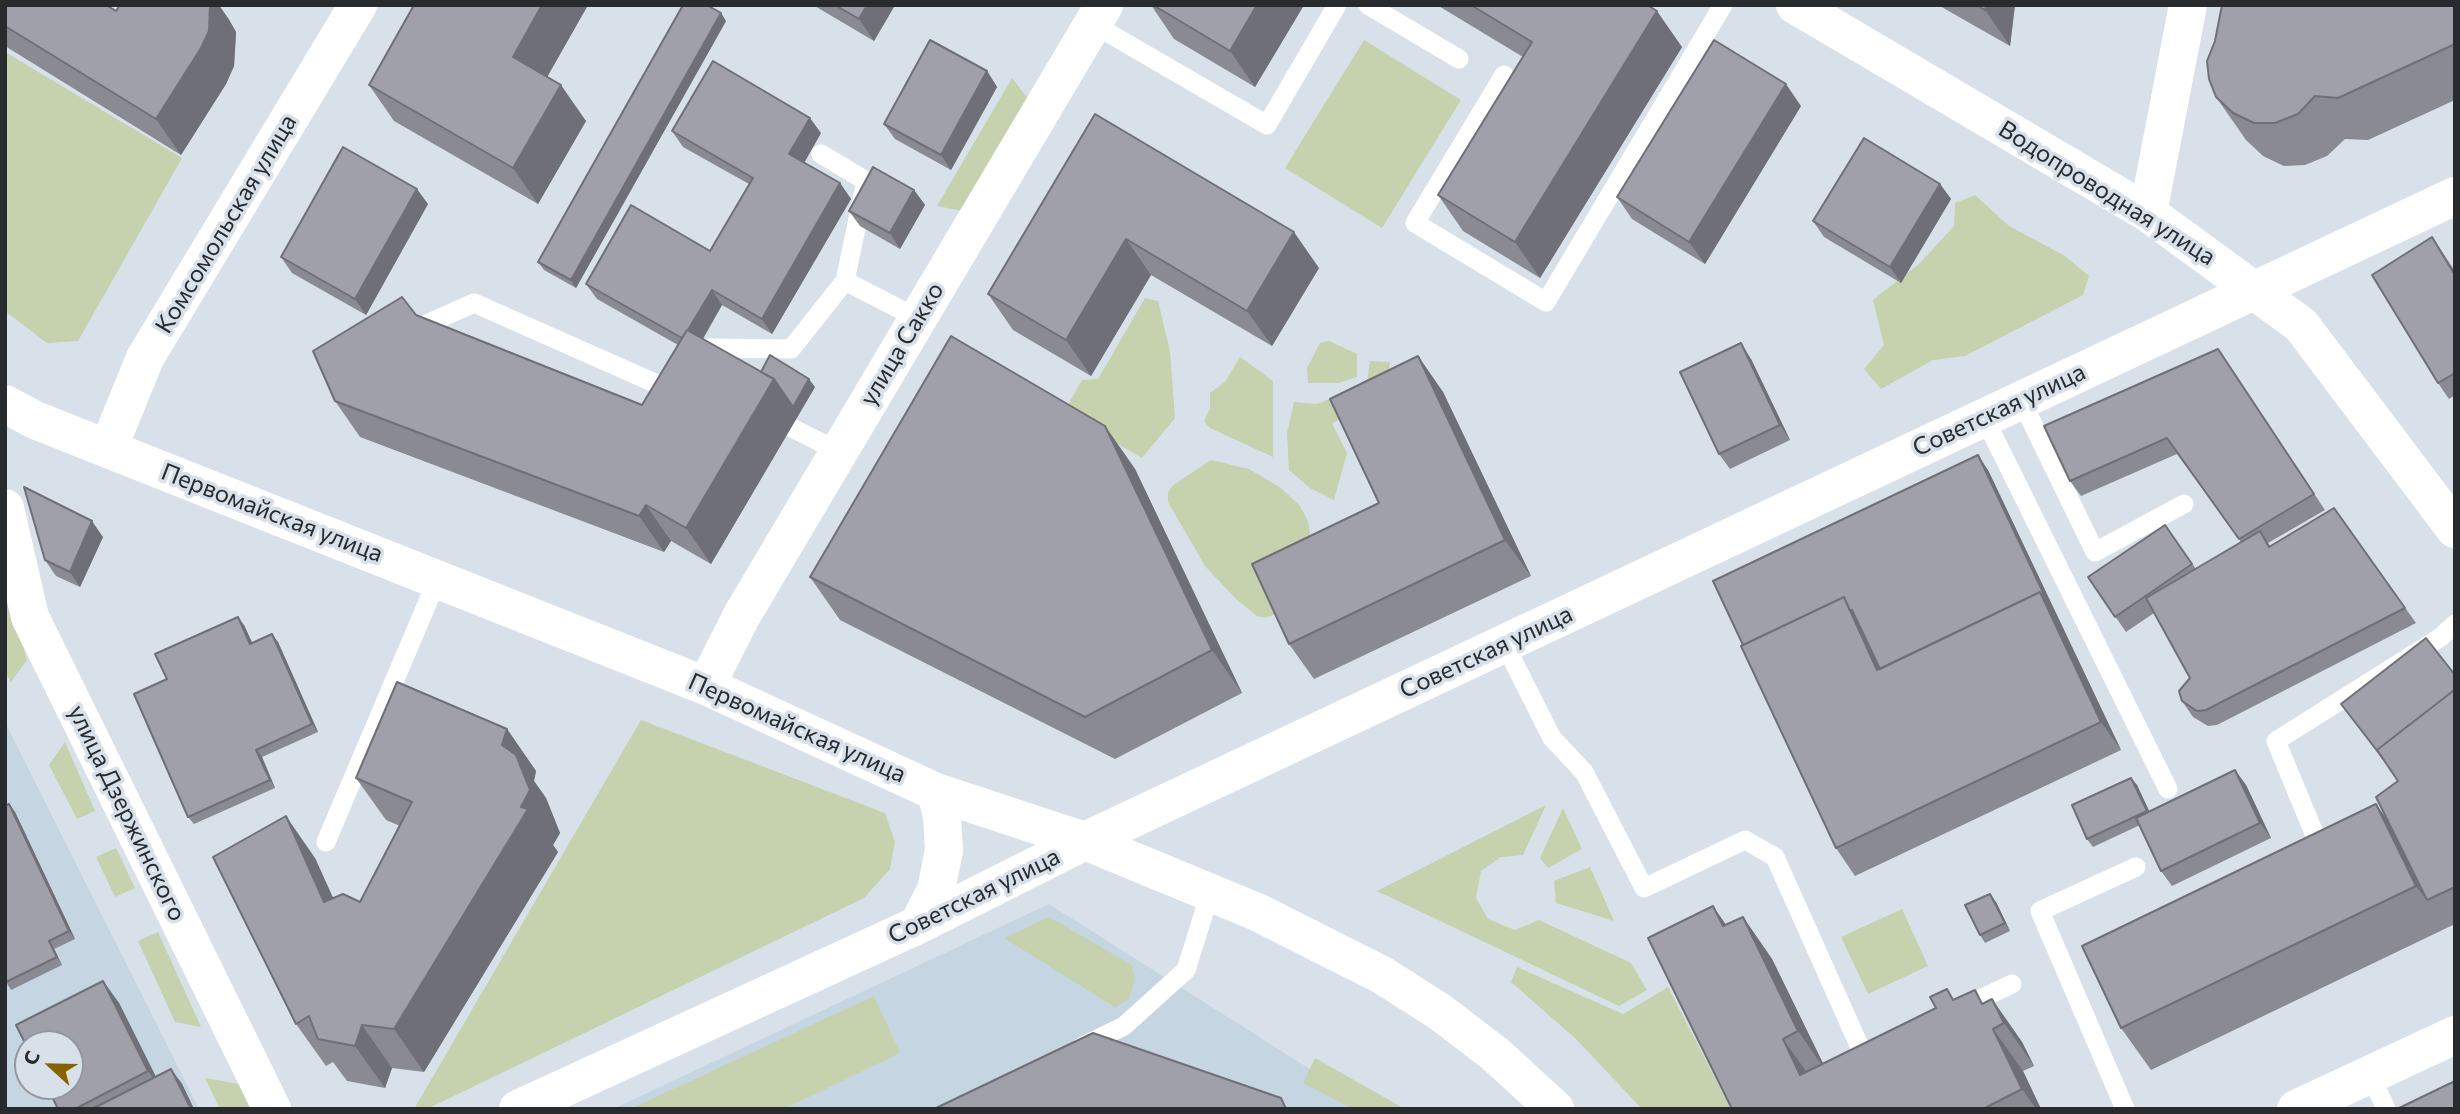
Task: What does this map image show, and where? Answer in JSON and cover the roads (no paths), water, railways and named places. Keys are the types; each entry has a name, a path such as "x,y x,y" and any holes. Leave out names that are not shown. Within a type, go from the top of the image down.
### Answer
{"street":[{"name":"Комсомольская улица","path":"108,449 145,358 358,5"},
{"name":"Водопроводная улица","path":"1795,5 2148,213 2301,325 2455,529"},
{"path":"2148,213 2188,5"},
{"name":"улица Сакко","path":"706,686 742,615 1098,15"},
{"name":"Советская улица","path":"543,1104 918,925 1085,841 2455,196"},
{"name":"Первомайская улица","path":"5,404 108,449 706,686 936,792 1085,841 1310,938 1382,975 1440,1012 1495,1054 1555,1109"},
{"name":"улица Дзержинского","path":"5,508 30,617 272,1109"},
{"path":"918,925 936,890 944,850 942,816 936,792"},
{"path":"2296,1109 2455,1035"}],"lane":[{"path":"1098,15 1267,125 1337,5"},
{"path":"1368,5 1460,59"},
{"path":"1504,75 1415,223 1546,302 1723,5"},
{"path":"709,348 791,349 845,281 866,181 821,154"},
{"path":"845,281 918,318"},
{"path":"385,343 474,303 666,388 703,381"},
{"path":"2021,400 2095,552 2184,504"},
{"path":"1984,417 2168,789"},
{"path":"792,428 838,452"},
{"path":"326,842 438,578"},
{"path":"2314,833 2276,741 2430,644 2455,624"},
{"path":"1504,643 1552,738 1584,772 1644,888 1745,840 1775,857 1863,1054 1900,1037"},
{"path":"2125,1109 2040,911 2136,867"},
{"path":"1063,1056 1124,1026 1186,970 1210,893"},
{"path":"1937,1019 2011,984"},
{"path":"2370,1074 2386,1109"}]}
